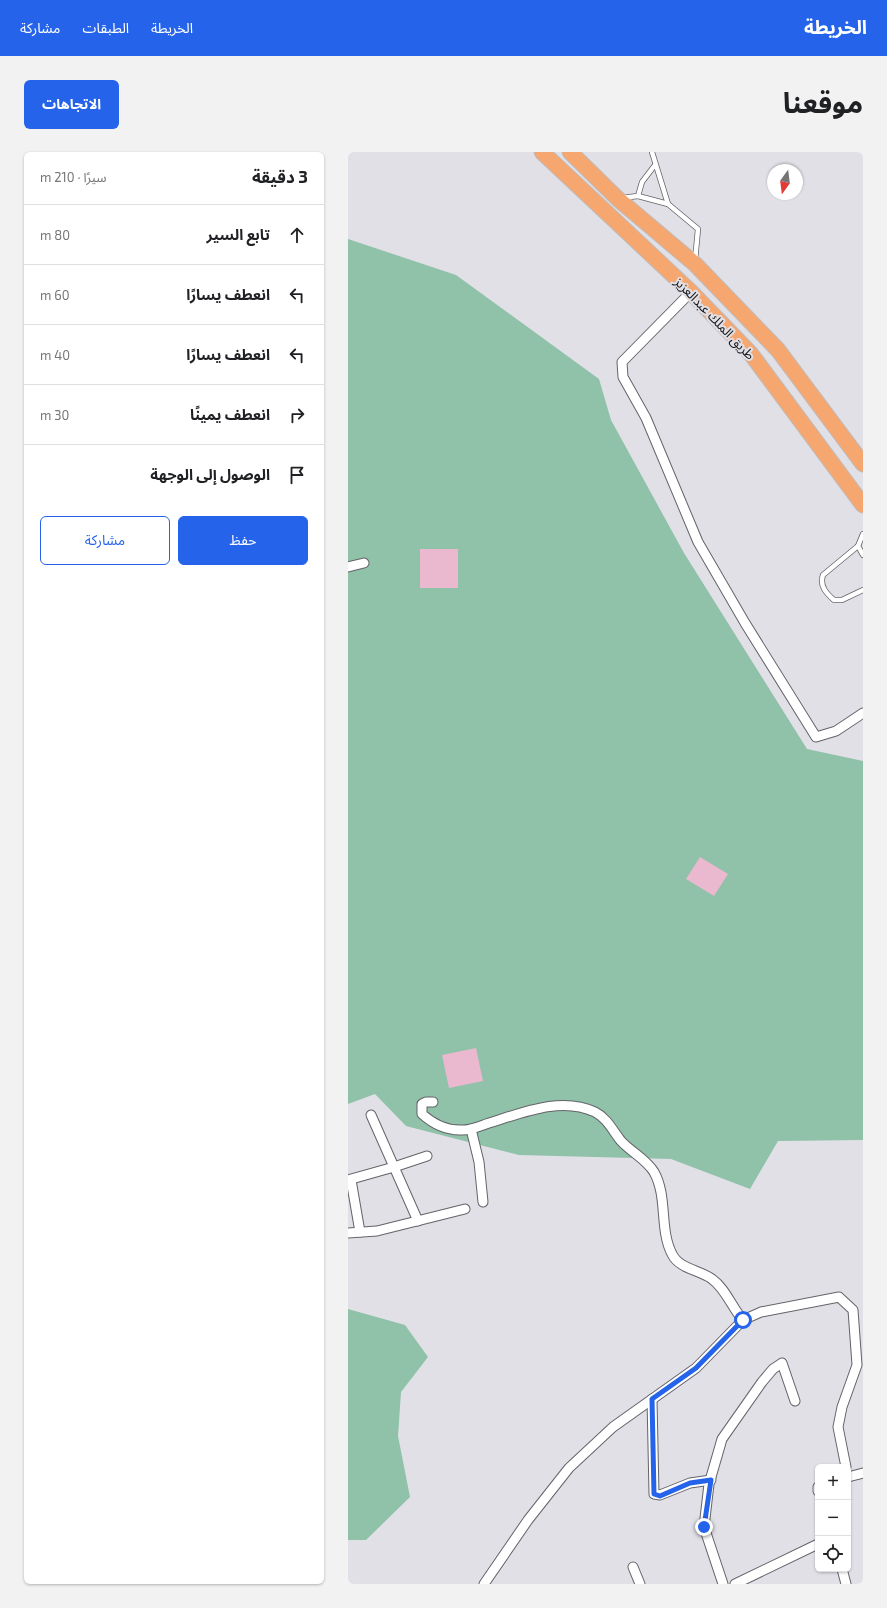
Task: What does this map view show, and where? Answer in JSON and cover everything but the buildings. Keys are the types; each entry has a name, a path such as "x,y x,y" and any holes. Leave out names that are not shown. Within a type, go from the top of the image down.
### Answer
{"highway":[{"name":"طريق الملك عبدالعزيز","path":"542,152 691,292 751,354 863,505"},
{"name":"طريق الملك عبدالعزيز","path":"570,152 618,198 695,264 778,350 863,463"}],"street":[{"path":"691,292 622,362 623,377 646,418 698,542 745,623 816,737 836,731 863,713"},
{"path":"348,567 364,563"},
{"path":"432,1102 422,1104 422,1114 426,1118 450,1129 461,1131 538,1108 564,1105 587,1109 603,1118 623,1142 650,1166 654,1173 661,1193 665,1230 672,1255 682,1264 714,1280 722,1288 743,1320"},
{"path":"371,1115 418,1221"},
{"path":"471,1129 479,1162 483,1202"},
{"path":"360,1232 350,1180 428,1156"},
{"path":"348,1233 377,1231 465,1209"},
{"path":"484,1584 528,1520 569,1468 612,1427 696,1368 743,1320 760,1312 838,1297 853,1310 857,1365 842,1406 838,1427 845,1464"},
{"path":"723,1584 704,1527 711,1480 722,1439 762,1382 773,1369 782,1363 795,1400"},
{"path":"652,1399 654,1494 660,1496 690,1483 711,1480"},
{"path":"851,1476 863,1473"},
{"path":"735,1584 815,1545"},
{"path":"634,1566 640,1584"},
{"path":"843,1572 846,1584"}],"lane":[{"path":"652,152 668,204"},
{"path":"638,196 642,182 655,165"},
{"path":"618,198 638,196 668,204 698,228 695,264"},
{"path":"863,534 858,546 823,575 822,580 823,586 834,600 842,600 863,590"},
{"path":"858,546 863,555"}],"green space":[{"path":"348,239 456,275 599,379 611,420 684,553 807,749 863,761 863,1140 778,1141 750,1189 671,1159 519,1155 406,1126 375,1094 348,1104"},
{"path":"348,1309 405,1325 428,1357 401,1392 398,1436 410,1497 366,1540 348,1540"}],"route":[{"path":"704,1527 709,1484 711,1480 690,1483 660,1496 654,1494 652,1399 696,1368 743,1320"}]}
